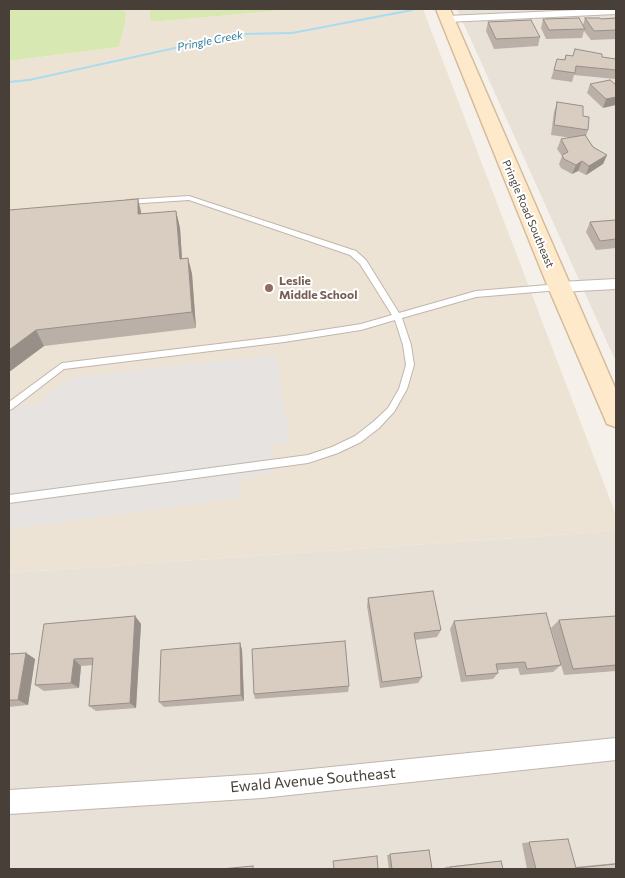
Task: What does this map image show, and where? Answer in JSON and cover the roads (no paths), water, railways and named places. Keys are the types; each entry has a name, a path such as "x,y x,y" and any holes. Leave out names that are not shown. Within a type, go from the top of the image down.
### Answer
{"main road":[{"name":"Pringle Road Southeast","path":"445,14 559,287 616,417"}],"street":[{"path":"445,14 616,11"},
{"path":"559,287 616,284"},
{"name":"Ewald Avenue Southeast","path":"9,802 262,786 616,749"}],"lane":[{"path":"9,499 308,459 335,450 358,439 376,425 390,410 403,389 410,365 407,345 398,318 363,262 353,253 189,198 115,203"},
{"path":"9,407 62,366 284,339 361,327 398,318 476,294 559,287"}],"waterway":[{"name":"Pringle Creek","path":"9,82 29,80 239,34 292,33 412,10"}],"place":[{"name":"Leslie Middle School","path":"269,288"}]}
